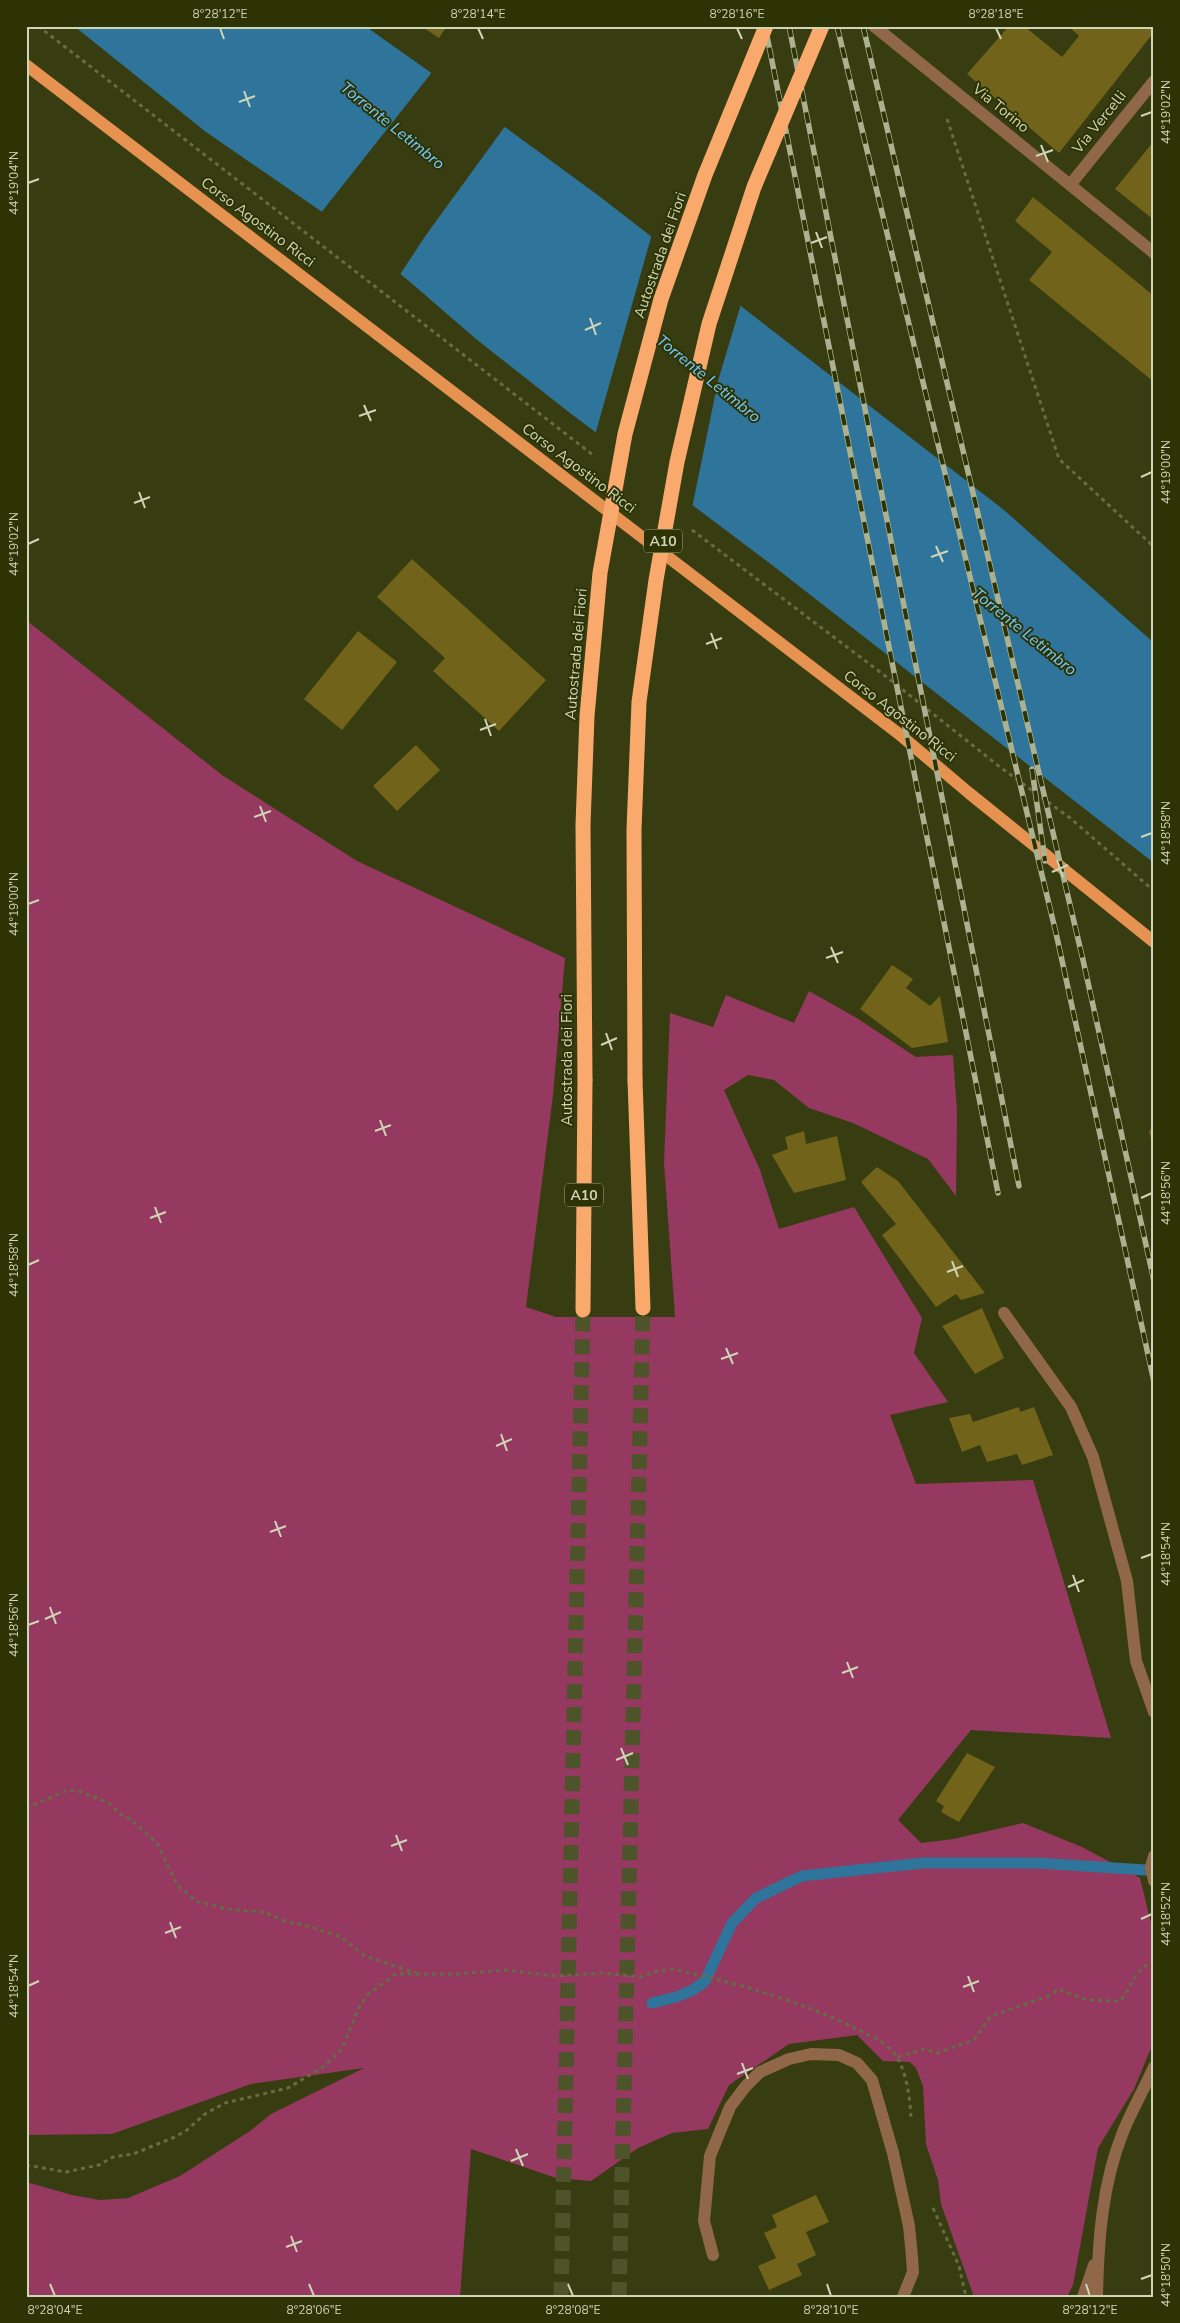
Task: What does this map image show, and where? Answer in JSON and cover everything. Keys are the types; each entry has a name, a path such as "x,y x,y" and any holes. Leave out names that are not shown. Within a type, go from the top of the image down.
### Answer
{"highway":[{"name":"Autostrada dei Fiori","path":"583,1310 585,1080 583,824 587,716 600,573 625,434 661,300 705,175 766,26"},
{"name":"A10","path":"642,1308 635,1080 634,830 639,702 656,580 677,462 709,324 754,187 822,26"}],"main road":[{"name":"Corso Agostino Ricci","path":"26,65 899,734 1154,942"}],"street":[{"name":"Via Torino","path":"874,26 1154,253"},
{"name":"Via Vercelli","path":"1070,184 1154,81"},
{"path":"1004,1313 1071,1407 1092,1457 1127,1581 1136,1661 1154,1712"},
{"path":"1154,1856 1151,1867 1154,1881"},
{"path":"713,2255 704,2221 710,2156 730,2107 744,2087 760,2072 789,2059 811,2054 839,2055 857,2063 872,2080 891,2144 909,2226 912,2258 913,2272 903,2297"},
{"path":"1097,2297 1098,2255 1106,2188 1123,2132 1154,2067"},
{"path":"1083,2297 1098,2255"}],"path":[{"path":"38,26 599,459"},
{"path":"932,73 1059,459 1154,547"},
{"path":"724,555 884,675 1000,768 1070,818 1154,891"},
{"path":"26,1808 66,1791 76,1790 109,1803 157,1843 177,1885 196,1901 228,1909 264,1912 287,1922 308,1926 341,1937 365,1956 424,1974"},
{"path":"898,2057 924,2049 938,2053 974,2040 991,2016 1049,1996 1059,1989 1087,2000 1120,2001 1134,1978 1147,1964 1154,1962"},
{"path":"26,2165 66,2172 99,2165 113,2157 134,2154 175,2137 187,2130 205,2114 225,2103 288,2088 323,2067 342,2049 358,2009 367,1995 396,1974 458,1974 498,1970 556,1976 605,1973 640,1977 672,1969 765,1993 831,2018 874,2038 892,2050 898,2057 903,2073 912,2123"},
{"path":"930,2200 958,2266 966,2297"}],"shaded area":[{"path":"26,620 222,775 357,861 565,958 553,1095 526,1307 556,1317 675,1317 664,1163 670,1013 713,1027 726,995 794,1023 809,991 855,1017 916,1057 953,1055 957,1112 956,1196 928,1159 853,1123 809,1108 774,1080 748,1075 724,1090 760,1170 779,1229 854,1207 922,1318 914,1353 948,1402 890,1415 916,1484 1033,1480 1111,1738 971,1730 898,1820 921,1843 953,1839 1023,1823 1082,1847 1140,1878 1154,1935 1154,2041 1134,2089 1098,2148 1073,2285 1067,2297 974,2297 941,2204 938,2180 926,2144 923,2086 916,2068 910,2062 883,2061 857,2035 789,2044 729,2085 708,2129 672,2133 638,2148 591,2181 556,2178 471,2149 460,2297 26,2297 26,2182 72,2195 100,2200 128,2198 180,2176 250,2131 271,2114 364,2068 251,2084 112,2134 26,2135"}],"water":[{"name":"Torrente Letimbro","path":"74,26 365,26 599,196 1004,510 1154,643 1154,863 772,565 570,413 476,339 409,281 328,216 206,132"}],"pier":[{"path":"433,71 506,125 426,235 399,276 320,214"},
{"path":"652,234 741,304 718,381 692,508 595,435"}],"building":[{"path":"421,26 447,26 439,38"},
{"path":"1009,26 1024,26 1062,57 1079,36 1068,26 1154,26 1154,32 1059,153 967,74"},
{"path":"1154,141 1154,220 1115,189"},
{"path":"1033,197 1154,296 1154,382 1029,280 1052,252 1015,221"},
{"path":"412,559 546,680 499,731 433,671 445,658 377,597"},
{"path":"358,631 397,662 342,730 304,699"},
{"path":"416,745 440,770 397,811 373,786"},
{"path":"892,965 913,979 906,988 930,1006 940,996 948,1042 912,1048 860,1009"},
{"path":"1154,1126 1154,1147 1153,1147 1149,1131"},
{"path":"804,1131 806,1144 837,1136 846,1180 794,1193 772,1155 788,1149 785,1137"},
{"path":"877,1167 898,1181 985,1293 961,1300 956,1294 936,1307 882,1235 896,1224 861,1182"},
{"path":"982,1308 1004,1358 975,1374 942,1326"},
{"path":"1019,1407 1020,1412 1034,1407 1053,1455 1022,1465 1017,1454 987,1462 980,1445 962,1452 949,1418 970,1414 973,1422"},
{"path":"967,1753 995,1767 959,1822 941,1812 944,1806 936,1801"},
{"path":"816,2195 829,2222 806,2232 816,2255 797,2264 802,2275 769,2290 758,2266 776,2258 764,2233 777,2227 772,2215"}],"waterway":[{"path":"652,2003 676,1997 693,1990 705,1981 732,1923 756,1898 802,1876 922,1863 1038,1863 1145,1870"}],"tunnel":[{"path":"619,2297 643,1308"},
{"path":"561,2297 583,1310"}],"railway":[{"path":"765,26 998,1193"},
{"path":"789,26 1019,1186"},
{"path":"837,26 1056,933 1154,1382"},
{"path":"863,26 1083,960 1154,1281"},
{"path":"1032,769 1045,861"}]}
